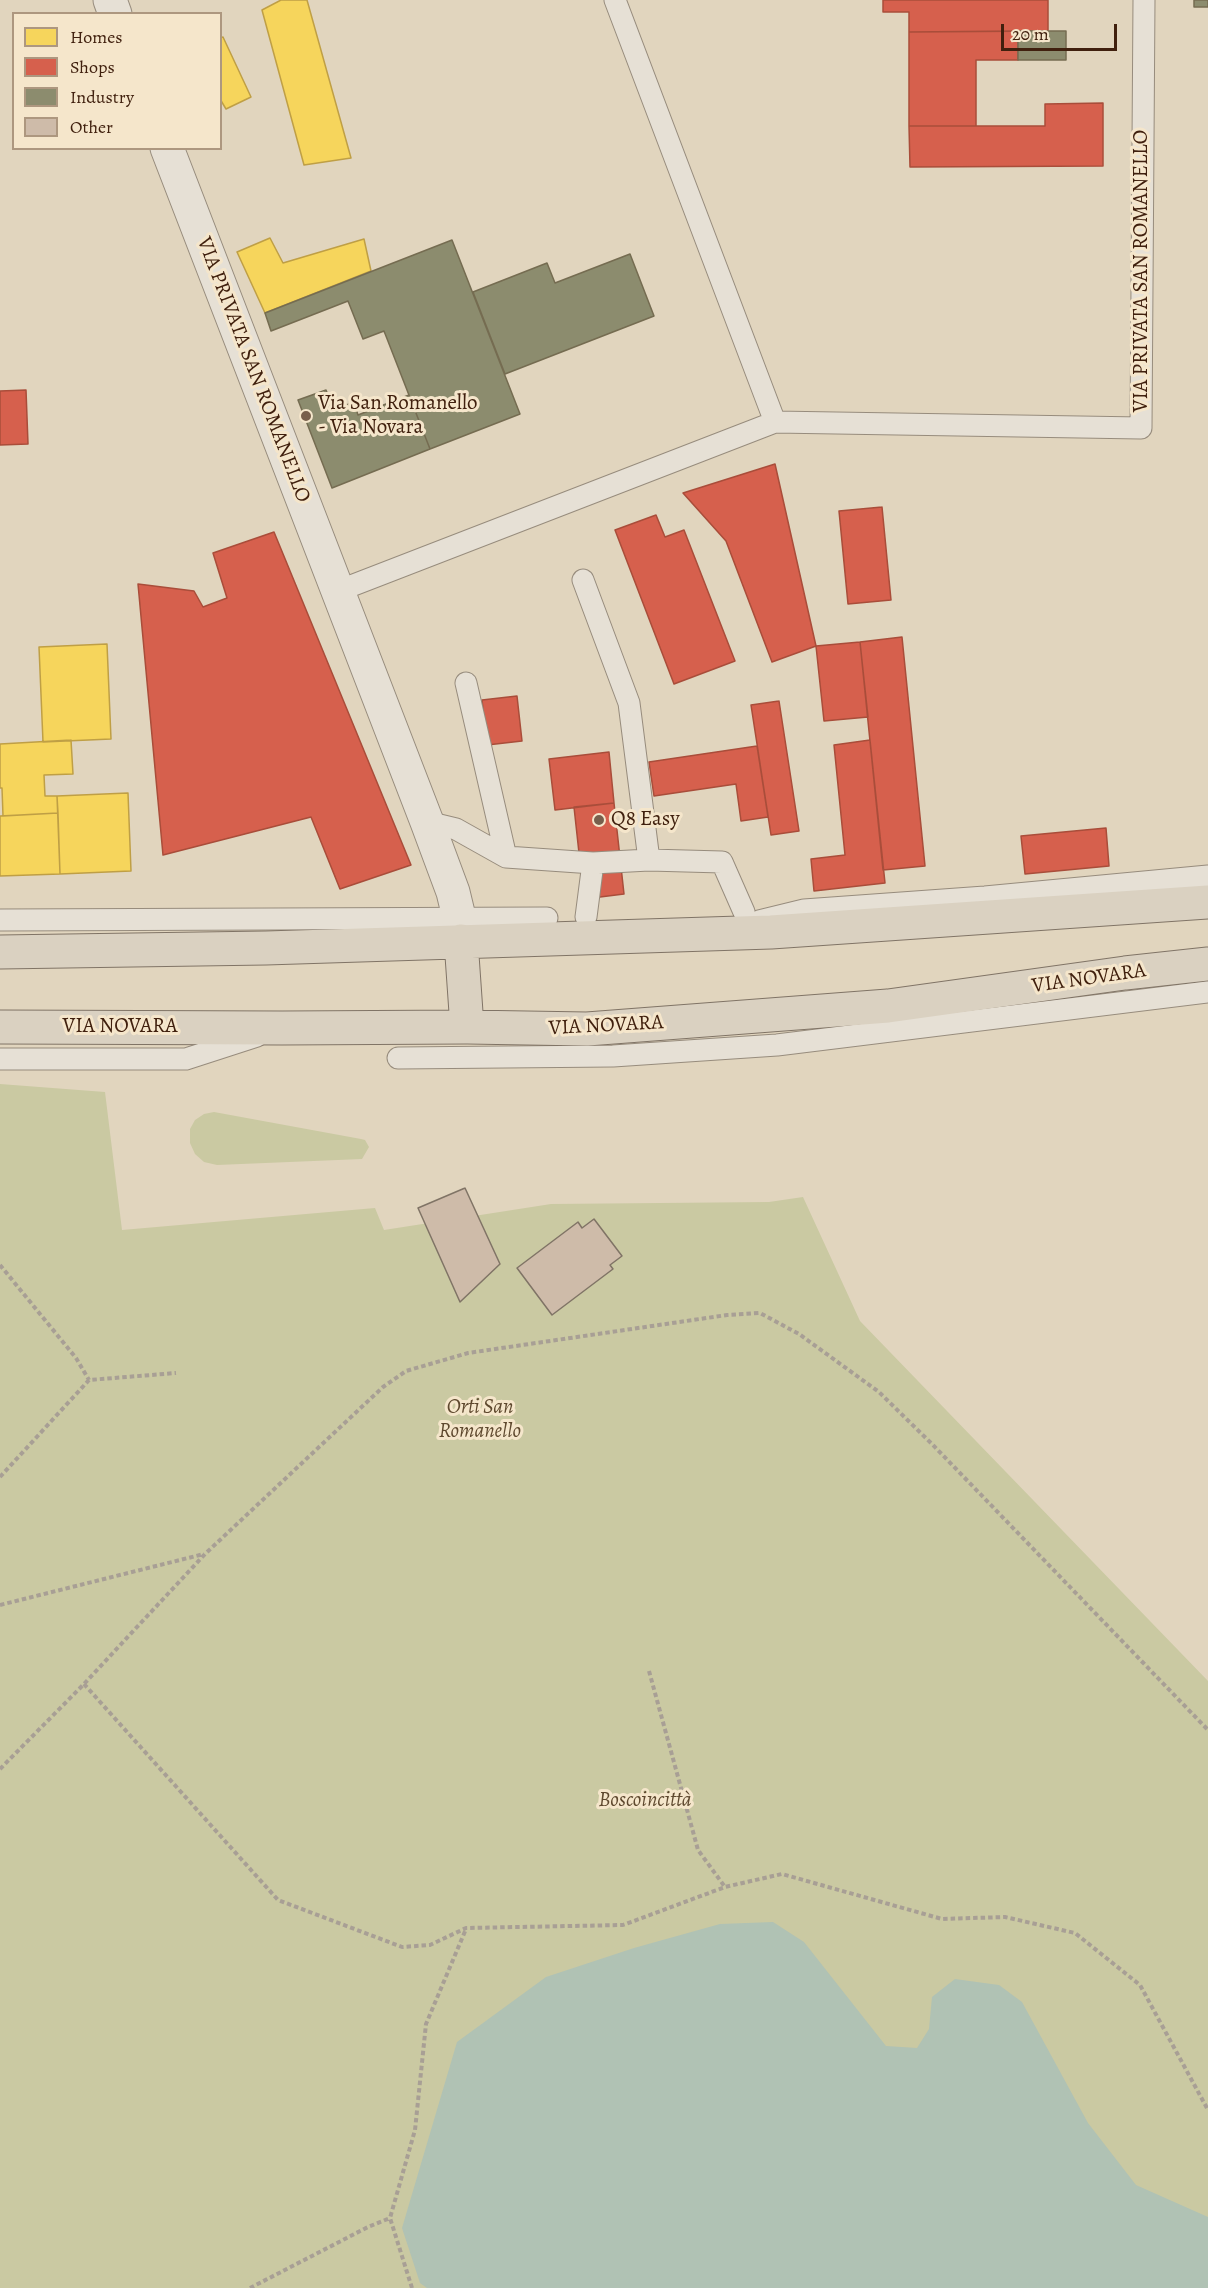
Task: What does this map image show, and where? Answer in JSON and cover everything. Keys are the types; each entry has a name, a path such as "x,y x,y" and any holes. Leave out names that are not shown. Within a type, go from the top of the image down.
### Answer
{"main road":[{"path":"0,952 266,948 460,929 708,935 771,933 1208,902"},
{"path":"460,929 467,1027"},
{"name":"VIA NOVARA","path":"0,1027 587,1029 888,1006 1125,973 1208,964"}],"street":[{"name":"VIA PRIVATA SAN ROMANELLO","path":"168,150 427,822 453,892 460,929"}],"lane":[{"path":"615,0 775,422"},
{"name":"VIA PRIVATA SAN ROMANELLO","path":"338,591 775,422 1141,428 1144,0"},
{"path":"583,580 629,703 649,860"},
{"path":"466,683 506,857"},
{"path":"427,822 456,829 506,857 593,863 649,860 722,862 744,912"},
{"path":"586,917 593,863"},
{"path":"708,935 804,910 986,897 1208,876"},
{"path":"0,920 460,929 548,918"},
{"path":"398,1058 613,1056 777,1045 1208,992"},
{"path":"0,1059 186,1059 282,1028"}],"path":[{"path":"0,1265 76,1358 89,1380"},
{"path":"0,1769 84,1684 205,1554 382,1387 406,1371 468,1353 728,1315 760,1313 799,1334 879,1392 1208,1730"},
{"path":"0,1477 89,1380 176,1373"},
{"path":"0,1605 205,1554"},
{"path":"649,1671 698,1850 725,1887"},
{"path":"84,1684 278,1900 402,1947 430,1946 466,1928 623,1925 725,1887 782,1874 942,1919 1005,1917 1075,1933 1140,1985 1208,2110"},
{"path":"412,2288 390,2218 415,2130 426,2024 466,1928"},
{"path":"250,2288 390,2218"}],"green space":[{"name":"Boscoincittà","path":"0,1084 105,1092 122,1230 375,1208 384,1230 551,1204 769,1202 803,1197 860,1321 1208,1681 1208,2288 0,2288"},
{"path":"214,1112 361,1139 365,1140 369,1147 362,1159 217,1165 204,1162 195,1154 190,1143 190,1129 195,1120 204,1114"}],"shaded area":[{"path":"773,1922 804,1942 886,2046 917,2048 929,2029 932,1997 955,1979 999,1985 1022,2002 1088,2123 1136,2185 1208,2217 1208,2288 427,2288 420,2283 402,2228 457,2042 546,1977 634,1948 720,1924"}],"building: Homes":[{"path":"281,0 307,0 351,158 304,165 262,10"},
{"path":"222,37 251,97 226,109 222,102"},
{"path":"270,238 283,263 364,239 371,271 265,313 237,252"},
{"path":"107,644 111,739 43,742 39,647"},
{"path":"71,740 73,774 44,775 45,796 57,796 58,813 3,816 2,788 0,788 0,744"},
{"path":"128,793 131,871 60,874 57,796"},
{"path":"58,813 60,874 0,876 0,816"}],"building: Shops":[{"path":"883,0 1048,0 1048,31 909,32 909,12 883,12"},
{"path":"1018,31 1018,60 976,60 976,126 909,126 909,32"},
{"path":"1103,103 1103,166 910,167 909,126 1045,126 1045,104"},
{"path":"26,390 28,444 0,445 0,391"},
{"path":"775,464 816,646 772,662 726,541 683,493"},
{"path":"882,507 891,600 848,604 839,511"},
{"path":"656,515 665,537 684,530 735,661 674,684 615,530"},
{"path":"274,532 411,865 340,889 311,817 163,855 138,584 194,591 203,607 227,598 213,553"},
{"path":"902,637 925,866 883,870 860,642"},
{"path":"860,642 868,717 824,721 816,646"},
{"path":"517,696 522,741 487,745 482,700"},
{"path":"779,701 799,831 771,835 751,705"},
{"path":"870,740 885,883 814,891 811,859 845,855 834,745"},
{"path":"757,746 768,817 741,821 736,784 654,796 649,762"},
{"path":"609,752 614,803 555,810 549,759"},
{"path":"614,803 624,894 584,899 574,807"},
{"path":"1106,828 1109,866 1025,874 1021,836"}],"building: Industry":[{"path":"1194,0 1208,0 1208,7 1194,7"},
{"path":"1018,31 1066,31 1066,60 1018,60"},
{"path":"452,240 520,414 430,449 384,331 363,339 348,301 271,331 265,313"},
{"path":"630,254 654,316 505,374 473,292 547,263 555,283"},
{"path":"326,390 334,410 354,402 358,415 409,395 430,449 332,488 298,400"}],"building: Other":[{"path":"465,1188 500,1264 460,1302 418,1208"},
{"path":"594,1219 622,1256 610,1265 613,1269 552,1315 517,1268 578,1222 582,1228"}],"place":[{"name":"Via San Romanello - Via Novara","path":"306,416"},
{"name":"Q8 Easy","path":"599,820"}],"park label":[{"name":"Orti San Romanello","path":"480,1420"}]}
